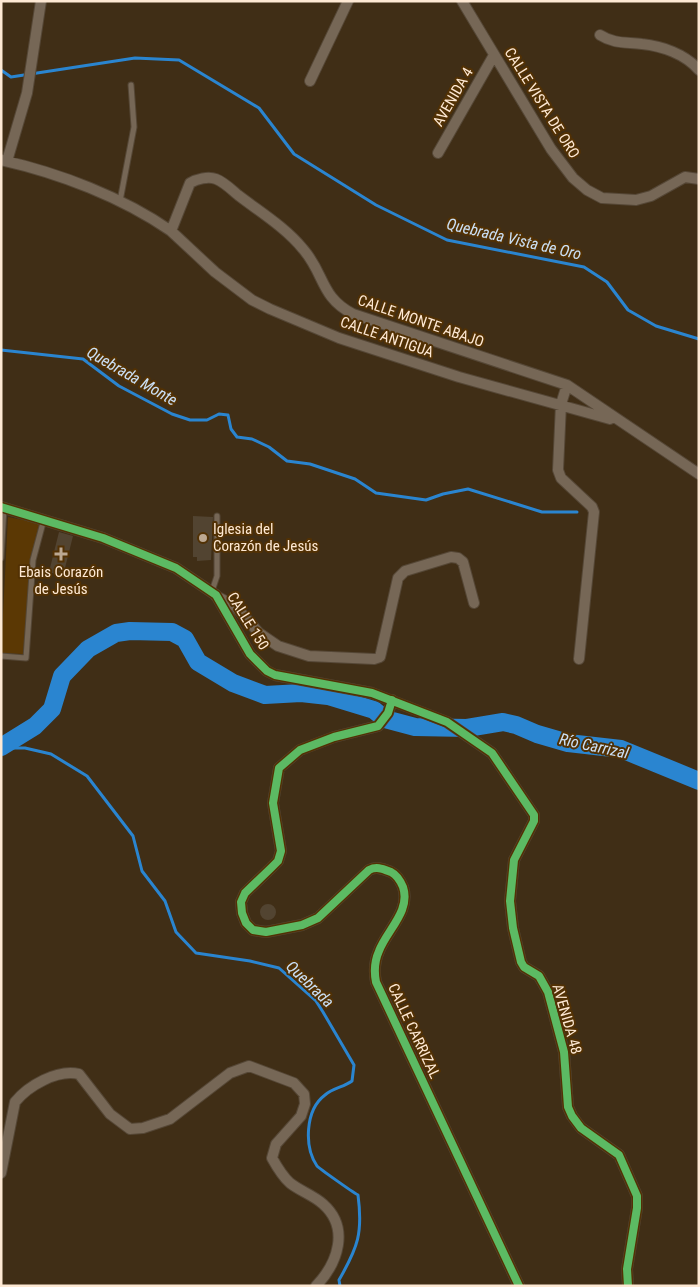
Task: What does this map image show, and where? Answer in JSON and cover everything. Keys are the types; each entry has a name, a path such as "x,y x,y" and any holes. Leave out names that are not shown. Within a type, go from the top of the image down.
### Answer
{"street":[{"path":"41,1 20,123 4,160 70,182 120,202 171,231"},
{"path":"310,81 348,1"},
{"name":"CALLE VISTA DE ORO","path":"462,1 551,149 573,178 587,190 602,198 636,200 651,196 685,177 699,179"},
{"path":"600,35 611,43 658,46 678,54 699,70"},
{"name":"AVENIDA 4","path":"438,153 494,55"},
{"name":"CALLE MONTE ABAJO","path":"171,231 190,183 197,180 217,179 284,230 304,249 319,272 332,301 342,308 353,314 567,385 699,474"},
{"name":"CALLE ANTIGUA","path":"171,231 216,272 252,300 270,309 339,338 450,374 618,421"},
{"path":"567,385 561,404 558,470 561,478 592,507 594,512 579,659"},
{"name":"CALLE 150","path":"3,507 44,518 103,538 176,568 214,593 250,654 267,671 372,692 392,700"},
{"path":"214,593 235,606 259,633 278,646 309,656 374,659 380,657 398,578 405,572 451,557 458,558 462,562 474,603"},
{"name":"CALLE CARRIZAL","path":"392,700 385,720 378,726 334,737 300,750 278,768 274,803 281,851 278,861 244,893 241,902 242,913 246,923 253,930 266,932 282,930 318,918 369,870 374,868 384,869 396,874 404,891 405,901 401,912 379,951 374,974 376,982 519,1286"},
{"name":"AVENIDA 48","path":"392,700 447,722 492,753 534,815 534,821 514,860 510,900 513,928 521,962 524,967 539,976 548,992 564,1052 568,1107 572,1116 581,1128 620,1155 637,1196 638,1208 627,1269 628,1286"},
{"path":"1,1173 15,1102 22,1093 33,1086 66,1072 79,1074 110,1114 130,1128 143,1128 170,1120 230,1073 249,1066 276,1075 294,1082 304,1094 305,1104 301,1116 276,1144 272,1158 280,1173 292,1184 308,1192 325,1205 335,1223 340,1242 332,1266 316,1286"}],"lane":[{"path":"120,202 134,127 131,85"},
{"path":"1,558 3,507"},
{"path":"214,593 217,576 217,516"},
{"path":"1,656 26,658 34,560 44,518"}],"shaded area":[{"path":"8,517 40,523 31,558 23,654 1,653"}],"building":[{"path":"193,516 213,517 211,560 197,561 197,557 193,557"},
{"path":"59,532 73,536 63,576 49,572"},
{"path":"268,904 274,906 276,912 274,918 268,920 262,918 260,912 262,906"}],"waterway":[{"name":"Quebrada Vista de Oro","path":"1,70 11,77 135,58 179,60 259,108 294,154 376,205 447,240 584,267 607,282 628,310 656,326 699,339"},
{"name":"Quebrada Monte","path":"1,350 83,359 119,386 172,414 190,420 207,420 219,414 228,415 231,429 237,437 252,439 269,447 287,461 310,464 355,479 376,493 426,500 468,489 542,512 577,512"},
{"name":"Río Carrizal","path":"1,747 35,726 52,709 62,676 88,649 116,633 130,631 172,632 185,639 198,662 233,683 265,695 301,693 328,696 374,710 385,719 415,727 467,728 503,722 568,743 621,749 699,781"},
{"name":"Quebrada","path":"1,748 25,748 51,754 87,776 133,836 142,871 165,901 176,932 196,953 250,961 279,968 316,1001 323,1012 354,1065 352,1081 328,1093 318,1102 313,1110 309,1129 310,1149 317,1166 358,1195 359,1230 355,1249 339,1280 340,1286"}],"cycle path":[{"path":"1,507 103,538 176,568 216,595 250,654 267,671 275,675 372,693 447,722 492,753 534,815 534,821 514,860 510,901 513,928 521,962 524,967 539,976 548,992 564,1052 568,1107 581,1128 619,1155 637,1196 637,1208 627,1269 628,1286"},
{"path":"392,700 388,713 378,726 334,737 300,750 279,768 273,803 281,851 278,861 245,893 241,902 242,913 246,923 253,930 266,932 302,925 318,918 369,870 375,868 383,869 393,873 398,878 403,887 404,904 378,955 375,966 376,982 519,1286"}],"place":[{"name":"Iglesia del Corazón de Jesús","path":"203,538"},
{"name":"Ebais Corazón de Jesús","path":"61,554"}]}
